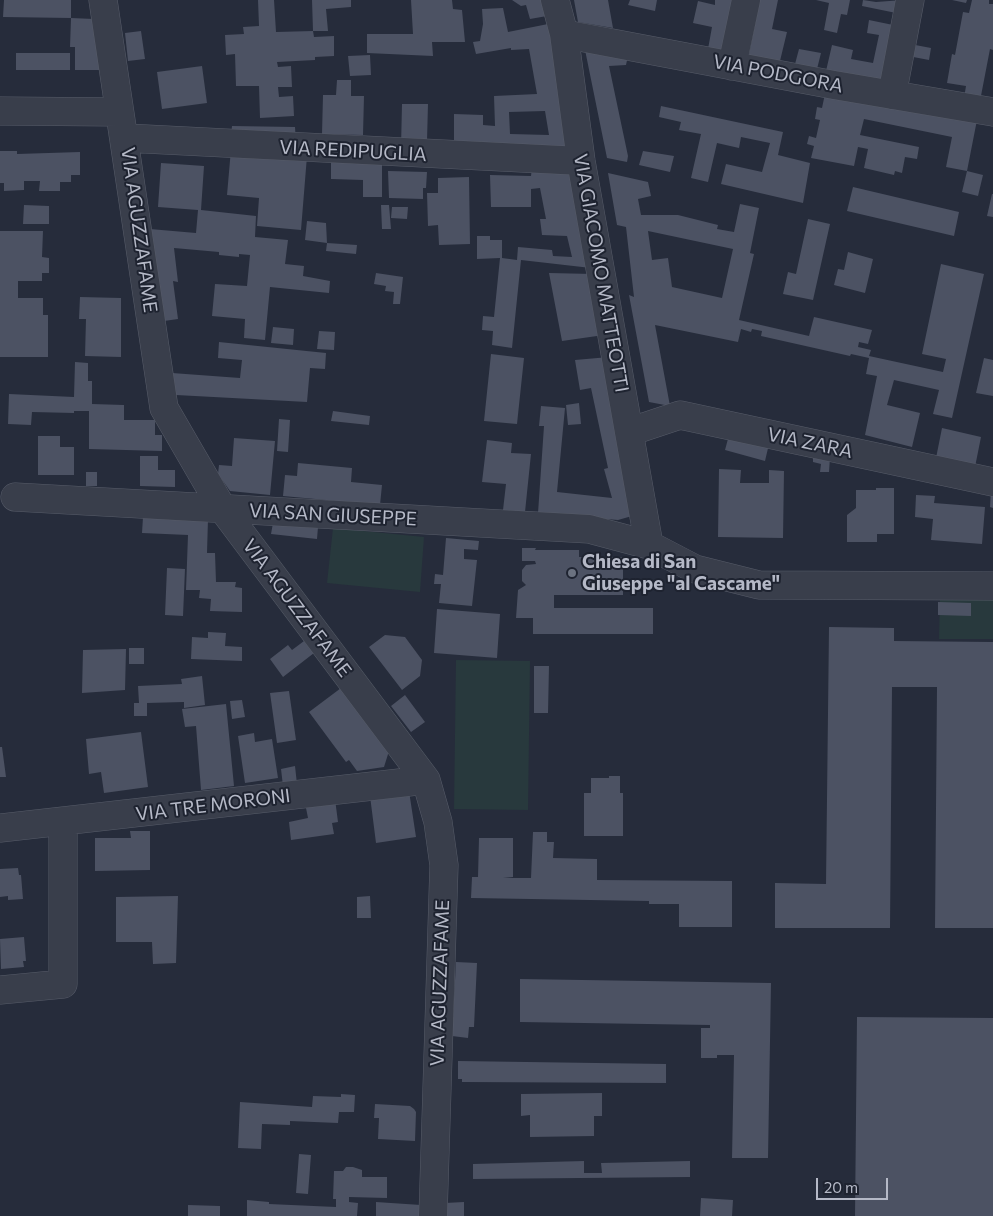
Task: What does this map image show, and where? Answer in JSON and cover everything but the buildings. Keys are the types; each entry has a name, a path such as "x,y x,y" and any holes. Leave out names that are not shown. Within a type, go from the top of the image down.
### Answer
{"street":[{"name":"VIA AGUZZAFAME","path":"103,0 119,112 126,138 164,408 222,508 426,780 438,822 444,865 433,1216"},
{"name":"VIA GIACOMO MATTEOTTI","path":"555,0 564,34 580,161 649,546"},
{"path":"732,66 746,0"},
{"path":"892,95 910,0"},
{"name":"VIA PODGORA","path":"564,34 993,112"},
{"path":"0,111 119,112"},
{"name":"VIA REDIPUGLIA","path":"126,138 580,161"},
{"name":"VIA ZARA","path":"629,432 680,416 993,482"},
{"name":"VIA SAN GIUSEPPE","path":"15,497 589,529 649,546 695,569 759,585 993,586"},
{"name":"VIA TRE MORONI","path":"0,828 426,780"},
{"path":"0,990 63,984 63,822"}],"shaded area":[{"path":"333,528 424,537 420,592 327,583"},
{"path":"940,598 993,599 993,639 939,639"},
{"path":"456,660 530,661 528,810 454,809"}],"place":[{"name":"Chiesa di San Giuseppe \"al Cascame\"","path":"572,573"}]}
